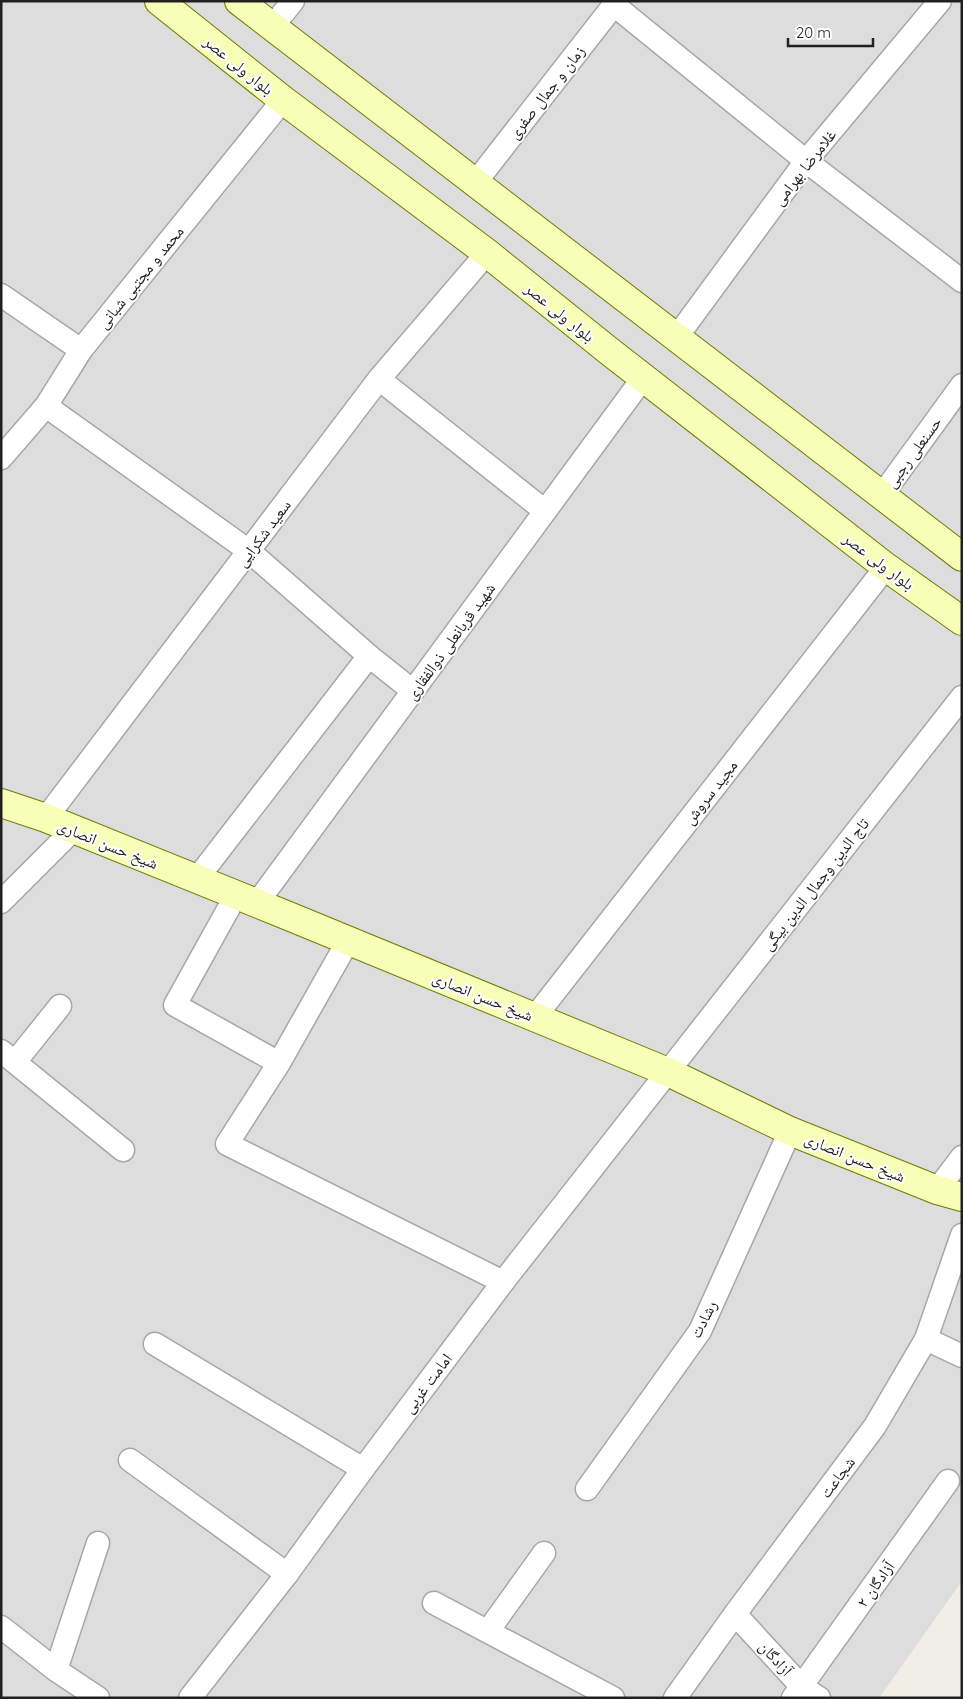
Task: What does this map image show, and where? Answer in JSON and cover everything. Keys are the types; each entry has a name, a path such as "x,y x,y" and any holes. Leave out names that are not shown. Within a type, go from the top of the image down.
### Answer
{"main road":[{"name":"بلوار ولی عصر","path":"159,1 283,100 487,253 643,378 886,567 962,621"},
{"path":"240,1 962,557"},
{"name":"شیخ حسن انصاری","path":"1,803 46,818 535,1017 668,1072 790,1131 950,1194"}],"street":[{"path":"272,27 293,1"},
{"name":"غلامرضا بهرامی","path":"676,338 806,161 940,1"},
{"path":"615,3 806,161 962,280"},
{"name":"زمان و جمال صفری","path":"475,183 615,3"},
{"name":"محمد و مجتبی شبانی","path":"1,458 46,406 81,350 283,100"},
{"name":"سعید شکرایی","path":"46,818 379,379 487,253"},
{"path":"1,296 81,350"},
{"name":"شهید قربانعلی ذوالفقاری","path":"279,1062 175,1005 246,899 414,691 643,378"},
{"path":"379,379 545,511"},
{"name":"حسنعلی رجبی","path":"882,495 962,385"},
{"path":"46,406 249,551 369,656 414,691"},
{"name":"مجید سروش","path":"535,1017 886,567"},
{"path":"196,880 369,656"},
{"name":"تاج الدین وجمال الدین بیگی","path":"668,1072 962,697"},
{"path":"1,902 73,830"},
{"path":"348,941 279,1062 227,1144 503,1282"},
{"path":"60,1006 8,1056 123,1150"},
{"name":"امامت غربی","path":"190,1698 287,1574 503,1282 668,1072"},
{"name":"رشادت","path":"587,1489 700,1331 790,1131"},
{"path":"950,1194 962,1157"},
{"name":"شجاعت","path":"675,1698 875,1426 926,1338 962,1235"},
{"path":"926,1338 962,1356"},
{"path":"155,1344 363,1469"},
{"path":"130,1460 287,1574"},
{"name":"آزادگان ۲","path":"805,1694 948,1481"},
{"path":"56,1670 98,1543"},
{"path":"488,1631 544,1554"},
{"path":"434,1603 612,1698"},
{"name":"آزادگان","path":"735,1614 805,1694"},
{"path":"1,1626 56,1670 98,1698"}],"shaded area":[{"path":"1,1 962,1 962,1581 879,1698 1,1698"}]}
